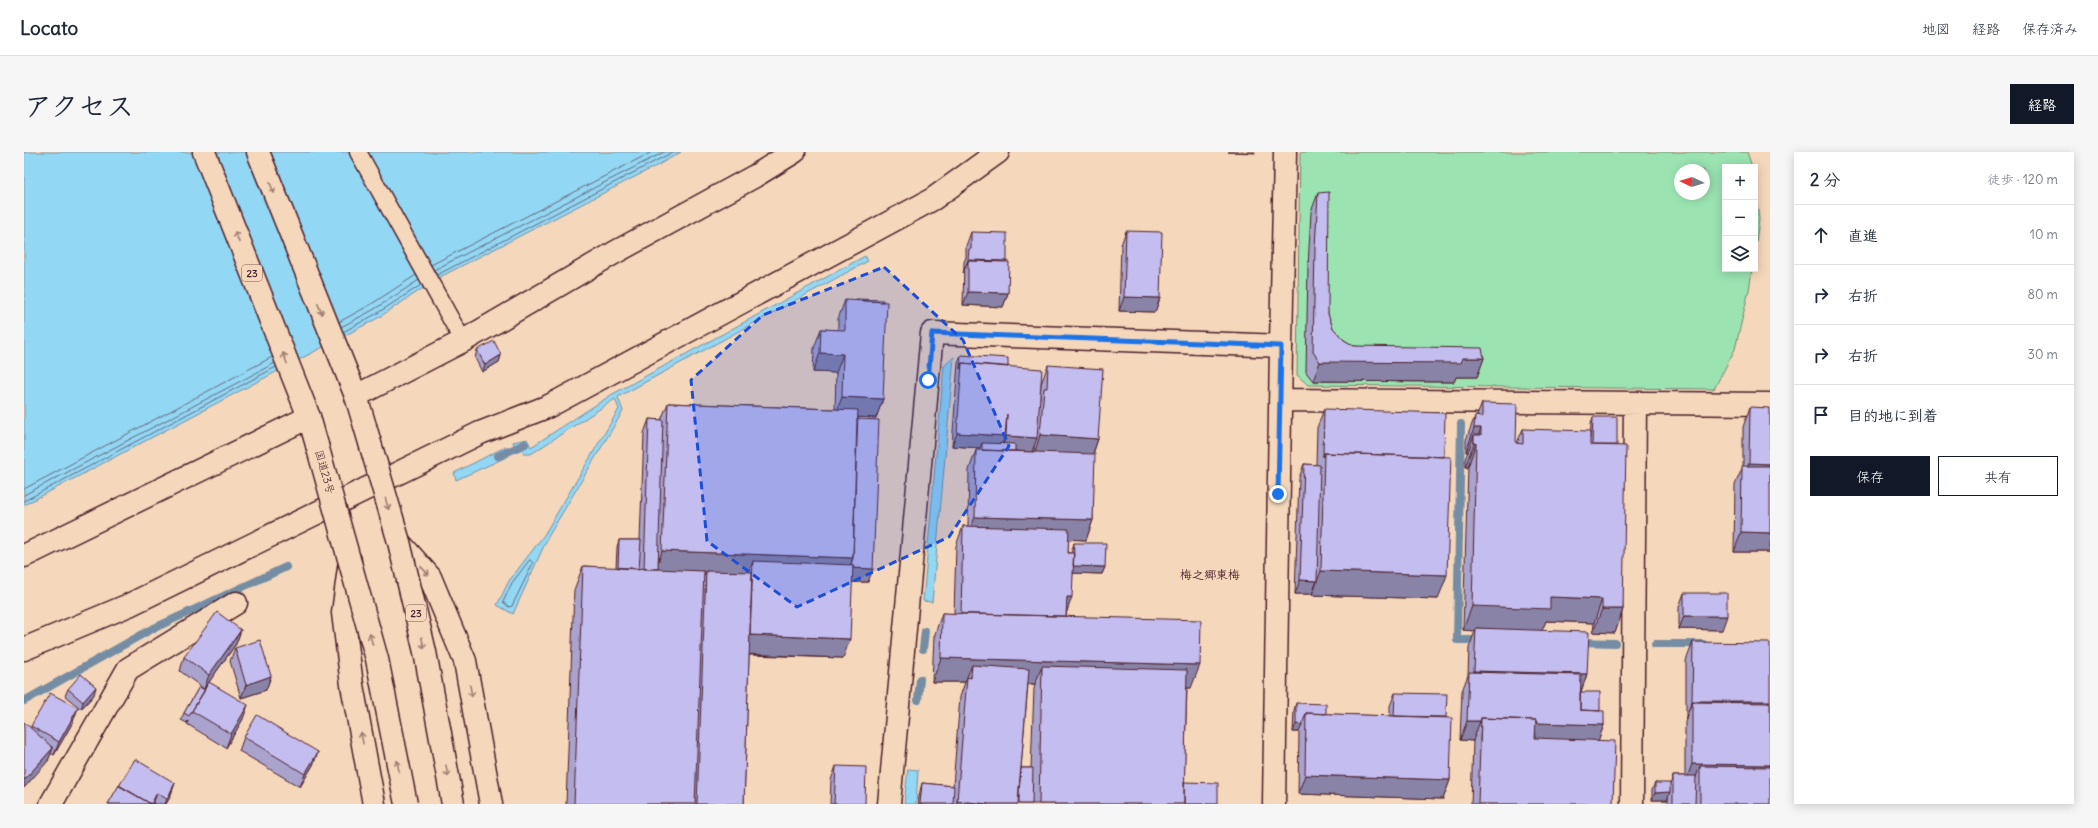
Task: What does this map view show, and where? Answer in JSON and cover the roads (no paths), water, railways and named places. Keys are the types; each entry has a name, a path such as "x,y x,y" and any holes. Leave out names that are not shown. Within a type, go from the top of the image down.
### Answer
{"main road":[{"name":"国道23号","path":"204,152 309,417 377,659 406,804"},
{"name":"23","path":"258,152 356,396 365,426 399,542 426,652 453,804"},
{"path":"356,396 463,341 614,253 755,176 794,152"},
{"path":"24,649 129,605 480,433 548,406 933,199 998,152"},
{"path":"1274,804 1285,152"},
{"path":"889,804 932,333 1281,346"},
{"path":"1280,400 1770,404"},
{"path":"1632,804 1635,404"},
{"path":"24,556 309,417"},
{"path":"399,542 430,576 465,661 491,804"},
{"path":"350,560 343,612 352,685 374,804"},
{"path":"51,804 128,669 236,603"}],"lane":[{"path":"358,152 463,341"}],"water":[{"path":"24,152 681,152 440,277 378,318 24,505"},
{"path":"865,256 868,261 618,397 623,411 548,537 513,614 497,605 509,581 544,535 619,409 615,399 531,454 524,454 522,447 516,450 513,442 527,439 531,447 611,395"},
{"path":"954,357 932,602 923,601 944,366"},
{"path":"505,447 509,456 456,480 454,473"},
{"path":"908,769 918,770 916,804 904,804"}],"waterway":[{"path":"1461,424 1457,640 1482,640"},
{"path":"498,456 525,444"},
{"path":"24,701 150,630 286,567"},
{"path":"923,649 925,631"},
{"path":"1578,642 1615,643"},
{"path":"1655,644 1703,644"},
{"path":"918,700 920,679"}],"district":[{"name":"梅之郷東梅","path":"1210,574"}]}
